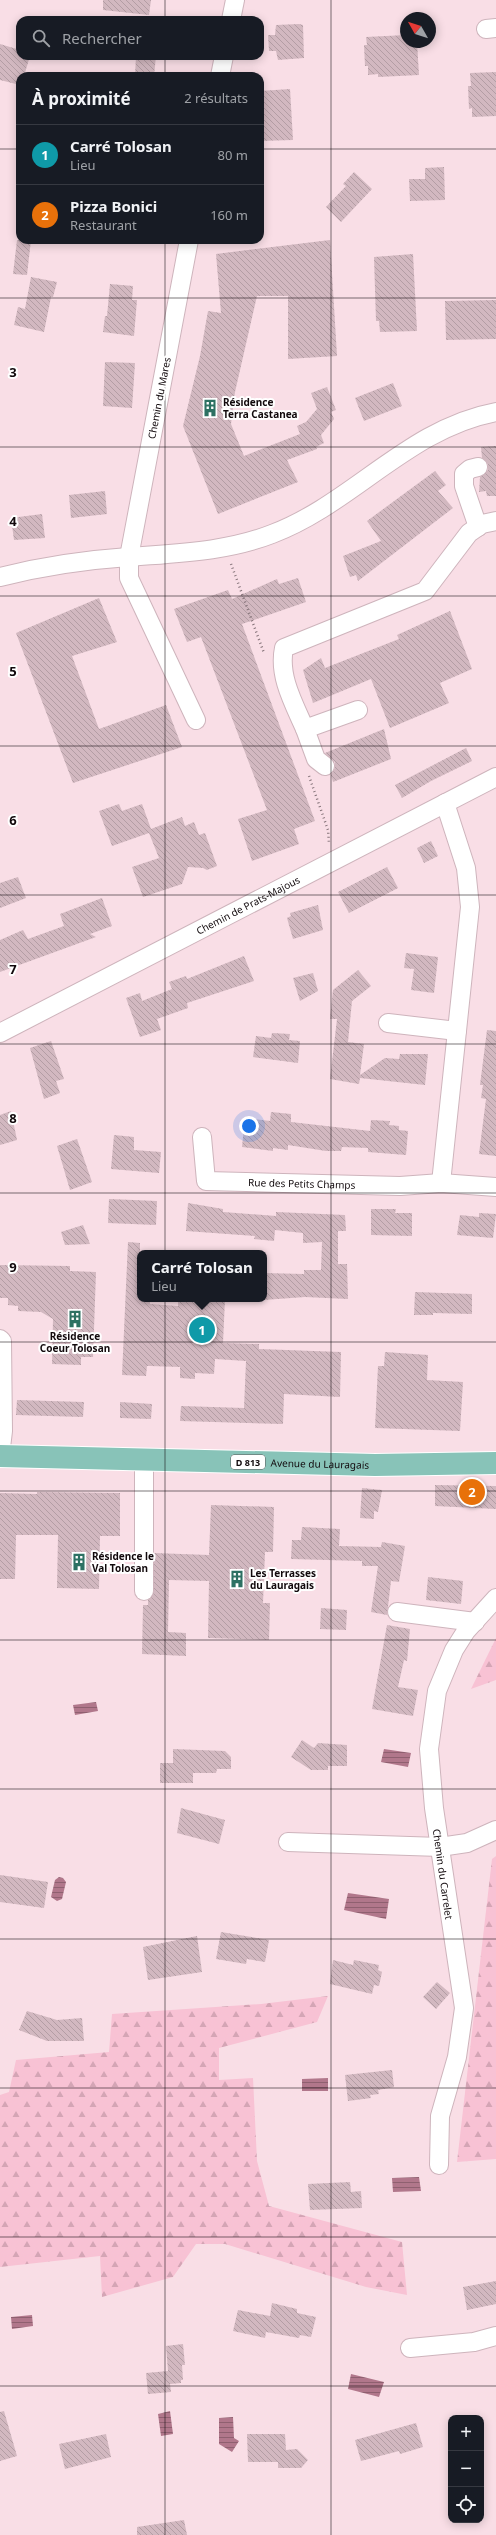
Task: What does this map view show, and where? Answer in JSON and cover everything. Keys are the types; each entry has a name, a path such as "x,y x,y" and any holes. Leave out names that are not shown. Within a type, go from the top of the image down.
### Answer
{"main road":[{"name":"Avenue du Lauragais","path":"0,1456 375,1465 496,1463"}],"street":[{"path":"232,16 235,0"},
{"path":"221,72 223,60"},
{"name":"Chemin du Mares","path":"188,244 129,557 129,578 196,720"},
{"path":"0,577 44,566 184,553 224,547 272,534 321,510 409,449 453,424 496,412"},
{"path":"478,467 470,469 464,474 464,486 478,527"},
{"path":"325,766 316,759 286,685 281,661 284,648 425,591 469,533 478,527 496,520"},
{"path":"305,729 358,710"},
{"name":"Chemin de Prats-Majous","path":"0,1033 496,777"},
{"path":"441,1183 470,907 466,868 445,803"},
{"path":"388,1023 458,1031"},
{"name":"Rue des Petits Champs","path":"202,1137 206,1181 400,1186 441,1183 496,1187"},
{"path":"0,1339 2,1341 3,1431 0,1456"},
{"path":"144,1460 144,1590"},
{"name":"Chemin du Carrelet","path":"439,2165 440,2116 457,2057 464,2008 434,1808 429,1749 437,1691 454,1650 475,1622 496,1598"},
{"path":"397,1612 475,1622"},
{"path":"288,1842 440,1847 468,1843 496,1830"},
{"path":"410,2348 474,2342 496,2336"}],"path":[{"path":"224,547 242,593"}],"green space":[{"path":"496,1638 496,1680 471,1689"},
{"path":"496,1856 496,2159 457,2162 492,1859"},
{"path":"328,1996 317,2022 219,2048 219,2080 253,2078 257,2161 269,2206 402,2242 407,2295 366,2287 225,2244 196,2244 173,2277 102,2297 100,2256 0,2267 0,2095 9,2092 16,2060 109,2052 112,2014 261,2004"}],"shaded area":[{"path":"96,1702 98,1711 75,1715 73,1705"},
{"path":"384,1749 411,1753 408,1767 381,1762"},
{"path":"59,1877 63,1878 66,1882 62,1899 57,1901 51,1897 55,1880"},
{"path":"348,1893 389,1899 386,1919 344,1910"},
{"path":"328,2078 328,2091 302,2091 302,2079"},
{"path":"419,2177 421,2191 393,2192 392,2178"},
{"path":"32,2315 33,2326 12,2329 11,2317"},
{"path":"351,2374 384,2382 379,2397 348,2389"},
{"path":"170,2411 173,2434 161,2436 158,2414"},
{"path":"233,2417 234,2438 239,2441 232,2452 219,2444 219,2418"}],"building":[{"path":"103,0 151,0 149,15 103,10"},
{"path":"276,25 303,25 304,58 278,60 276,51 269,51 268,35 275,35"},
{"path":"400,35 400,48 417,48 419,75 378,77 378,74 368,75 368,66 365,66 364,45 367,45 366,37"},
{"path":"0,44 16,49 16,60 29,60 25,72 16,72 16,84 0,80"},
{"path":"136,60 156,60 154,72 135,72"},
{"path":"496,72 496,116 472,117 472,108 469,109 468,86 471,86 470,73"},
{"path":"290,89 293,140 264,141 264,91"},
{"path":"444,167 445,200 410,201 409,179 425,179 425,168"},
{"path":"354,172 372,189 341,222 326,207 346,186 343,184"},
{"path":"330,240 337,356 288,359 288,296 257,296 235,392 231,424 244,456 300,434 297,426 306,422 317,409 311,393 327,387 336,410 331,412 334,419 321,435 324,443 316,447 317,449 287,460 298,482 218,514 183,426 200,356 208,311 221,313 216,254"},
{"path":"17,244 31,244 27,275 13,274"},
{"path":"413,254 417,331 380,332 379,321 376,321 374,257"},
{"path":"31,277 57,282 53,297 51,297 44,332 14,325 18,307 25,309"},
{"path":"110,284 133,286 132,300 137,300 134,336 103,332 105,316 107,316"},
{"path":"496,300 496,339 446,340 445,301"},
{"path":"105,362 135,363 132,408 103,406"},
{"path":"393,383 402,406 364,421 355,398"},
{"path":"496,446 496,496 487,496 486,491 479,492 480,477 488,470 488,464 482,458 481,447"},
{"path":"435,471 446,485 438,491 453,508 358,581 356,575 350,577 343,556 381,541 367,521"},
{"path":"105,491 107,514 71,518 69,495"},
{"path":"42,514 45,538 14,540 11,518"},
{"path":"298,578 306,602 242,624 315,821 294,829 299,844 252,861 238,819 267,810 201,637 187,642 174,609 228,590 232,599 277,579 279,584"},
{"path":"99,598 117,642 72,656 99,729 166,705 182,747 73,783 16,633"},
{"path":"450,611 472,669 440,683 449,703 390,728 371,679 313,703 303,670 321,658 325,668 399,639 397,635"},
{"path":"384,729 391,759 333,782 331,775 335,768 335,762 325,753"},
{"path":"466,748 472,761 431,781 402,798 395,785"},
{"path":"119,804 122,811 142,804 151,829 182,817 185,826 194,822 199,835 205,833 217,866 207,870 203,868 188,867 182,884 143,897 132,867 159,858 149,833 112,846 99,811"},
{"path":"431,841 438,856 424,863 417,848"},
{"path":"387,867 398,888 349,913 338,892"},
{"path":"18,877 26,898 0,908 0,883"},
{"path":"102,898 112,926 90,934 96,937 0,972 0,940 23,930 28,939 64,926 60,914"},
{"path":"318,905 323,930 293,939 287,918 291,916 290,913"},
{"path":"406,953 438,957 434,993 411,990 414,969 404,968"},
{"path":"244,956 254,981 187,1003 188,1008 157,1019 161,1030 140,1037 126,998 140,993 142,1001 172,989 169,982 186,976 187,979"},
{"path":"358,970 371,986 352,1001 348,1042 364,1044 360,1075 385,1058 399,1059 400,1054 428,1054 425,1085 360,1078 359,1084 330,1079 337,1019 330,1019 333,990"},
{"path":"313,973 318,991 300,1001 293,978"},
{"path":"487,1030 496,1031 496,1156 479,1154 486,1099 481,1098 483,1085 480,1085"},
{"path":"272,1033 290,1034 289,1040 300,1041 298,1063 253,1057 256,1036 271,1038"},
{"path":"51,1041 64,1079 56,1081 60,1093 44,1099 30,1048"},
{"path":"11,1111 17,1140 0,1145 0,1115"},
{"path":"271,1112 291,1114 291,1122 370,1131 371,1120 390,1121 389,1125 399,1126 399,1130 408,1131 406,1155 368,1152 368,1148 342,1147 341,1151 326,1151 288,1145 288,1150 273,1148 273,1151 242,1147 245,1118 270,1121"},
{"path":"114,1135 134,1137 134,1150 161,1152 159,1173 111,1169"},
{"path":"77,1139 92,1182 70,1190 57,1146"},
{"path":"109,1199 157,1201 156,1225 108,1223"},
{"path":"188,1203 223,1209 223,1212 276,1216 276,1212 345,1215 346,1231 338,1231 338,1264 347,1264 348,1299 305,1297 267,1300 267,1273 304,1274 304,1270 321,1270 322,1242 303,1243 303,1233 275,1230 274,1241 254,1239 255,1236 186,1231"},
{"path":"371,1209 396,1209 395,1213 412,1213 412,1236 371,1235"},
{"path":"479,1213 496,1214 493,1238 457,1235 460,1215 479,1217"},
{"path":"83,1225 90,1244 65,1245 61,1232"},
{"path":"128,1242 140,1243 140,1250 137,1250 137,1302 150,1302 150,1304 178,1306 178,1302 225,1302 223,1343 259,1344 259,1349 341,1352 340,1397 284,1394 283,1424 180,1421 181,1406 244,1408 246,1361 215,1359 214,1374 195,1373 195,1379 180,1378 180,1367 147,1366 146,1376 122,1375"},
{"name":"Résidence Coeur Tolosan","path":"0,1265 70,1266 70,1271 96,1272 93,1357 81,1357 81,1365 52,1364 53,1319 41,1312 18,1311 18,1306 8,1305 8,1298 0,1298"},
{"path":"415,1292 472,1294 472,1314 433,1313 433,1315 414,1315"},
{"path":"385,1352 428,1355 427,1380 463,1382 460,1431 375,1428 378,1366 384,1366"},
{"path":"17,1400 84,1402 83,1417 16,1415"},
{"path":"120,1402 152,1404 151,1419 120,1418"},
{"path":"435,1485 496,1486 496,1509 435,1506"},
{"path":"362,1488 382,1490 378,1512 374,1511 374,1519 360,1518"},
{"name":"Résidence le Val Tolosan","path":"37,1492 120,1493 120,1536 100,1536 99,1589 57,1588 58,1535 16,1535 15,1579 0,1579 0,1493 37,1494"},
{"name":"Les Terrasses du Lauragais","path":"211,1505 274,1507 273,1552 265,1552 263,1603 270,1603 269,1640 208,1638 209,1581 169,1580 168,1632 186,1633 186,1656 142,1654 143,1605 148,1605 148,1600 154,1591 154,1553 209,1555"},
{"path":"302,1527 340,1529 339,1546 381,1547 382,1542 405,1546 399,1582 391,1581 387,1615 371,1612 378,1566 362,1566 362,1561 291,1559 292,1540 301,1540"},
{"path":"428,1577 463,1581 461,1604 426,1600"},
{"path":"321,1608 347,1610 346,1630 320,1629"},
{"path":"387,1625 410,1629 407,1661 404,1660 398,1687 418,1690 413,1716 372,1709"},
{"path":"302,1740 314,1748 318,1743 347,1745 347,1766 328,1766 328,1770 311,1770 291,1757"},
{"path":"173,1749 225,1751 231,1757 231,1769 217,1769 216,1773 193,1773 193,1783 160,1783 160,1763 173,1763"},
{"path":"181,1808 225,1820 219,1844 177,1833"},
{"path":"0,1875 48,1882 44,1908 0,1902"},
{"path":"221,1932 269,1940 265,1962 247,1959 246,1964 216,1959"},
{"path":"197,1936 202,1972 148,1980 143,1947"},
{"path":"333,1960 353,1965 354,1960 379,1965 378,1970 382,1972 379,1986 374,1985 372,1994 330,1984"},
{"path":"437,1982 450,1993 436,2009 423,1997"},
{"path":"27,2011 57,2020 82,2018 84,2041 47,2041 19,2030"},
{"path":"392,2070 394,2087 378,2090 379,2094 370,2095 371,2098 348,2101 345,2075"},
{"path":"350,2182 351,2192 361,2191 362,2208 310,2210 308,2184"},
{"path":"496,2281 496,2304 467,2310 463,2287"},
{"path":"272,2303 297,2309 297,2313 316,2317 311,2337 300,2335 299,2338 266,2332 265,2338 233,2331 238,2310 270,2316"},
{"path":"183,2344 185,2365 182,2365 183,2380 181,2380 181,2383 170,2384 171,2392 148,2394 146,2373 168,2371 166,2346"},
{"path":"4,2411 17,2456 0,2461 0,2412"},
{"path":"416,2423 423,2447 400,2454 399,2451 361,2461 355,2440"},
{"path":"106,2434 111,2457 65,2469 59,2444"},
{"path":"247,2434 285,2434 286,2450 297,2449 308,2460 301,2468 278,2468 278,2462 248,2462"},
{"path":"184,2520 187,2535 137,2535 137,2527"}],"place":[{"name":"Résidence Terra Castanea","path":"210,408"},
{"name":"Résidence Coeur Tolosan","path":"75,1319"},
{"name":"Carré Tolosan","path":"202,1330"},
{"name":"Pizza Bonici","path":"472,1492"},
{"name":"Résidence le Val Tolosan","path":"79,1562"},
{"name":"Les Terrasses du Lauragais","path":"237,1579"}]}
